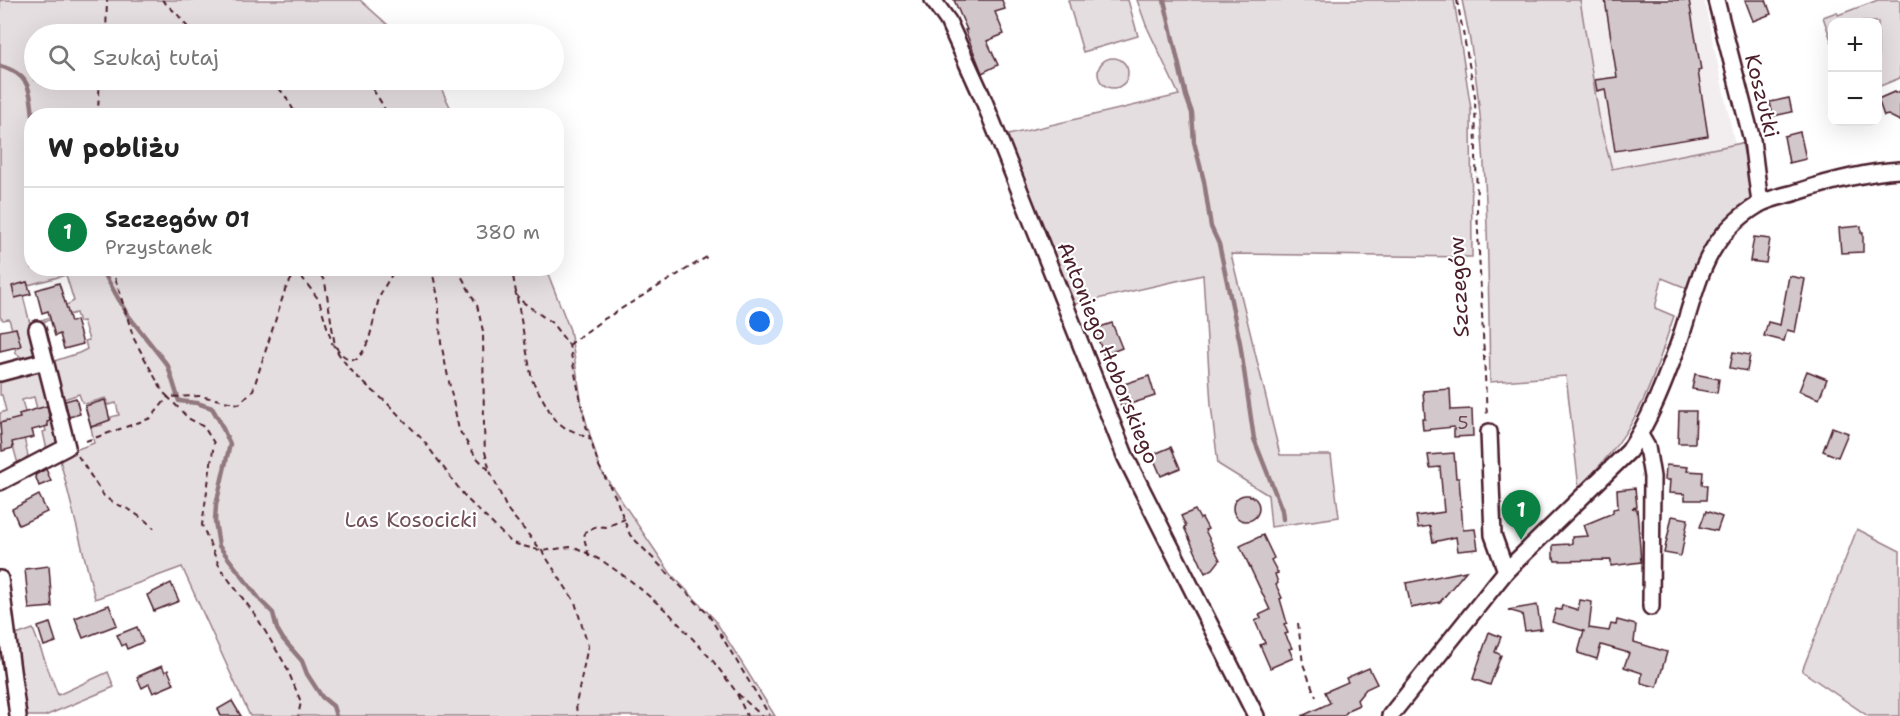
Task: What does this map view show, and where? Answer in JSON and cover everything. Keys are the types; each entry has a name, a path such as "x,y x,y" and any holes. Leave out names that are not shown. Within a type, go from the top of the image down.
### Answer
{"street":[{"name":"Antoniego Hoborskiego","path":"933,0 948,21 982,96 1126,458 1256,716"},
{"name":"Koszutki","path":"1716,0 1752,140 1760,204"},
{"path":"1390,716 1506,571 1629,451 1640,435 1677,346 1701,272 1722,236 1760,204 1852,177 1869,173 1900,171"},
{"path":"0,482 67,447 37,329"},
{"path":"0,373 45,361"},
{"path":"1489,432 1493,535 1506,571"},
{"path":"1640,435 1647,447 1652,477 1651,607"},
{"path":"0,579 18,716"}],"path":[{"path":"106,24 107,0"},
{"path":"162,0 185,24"},
{"name":"Szczegów","path":"1457,0 1475,96 1477,222 1489,432"},
{"path":"98,108 99,90"},
{"path":"281,90 293,108"},
{"path":"373,90 383,102 385,108"},
{"path":"569,345 601,321 710,255"},
{"path":"114,276 134,339 160,388 188,418 204,427 214,443 202,525 220,568 256,616 286,666 301,702 298,716"},
{"path":"86,441 151,418 168,397 200,396 239,404 253,390 285,290 293,276"},
{"path":"301,276 319,300 332,343 342,359 356,376 387,403 423,440 466,498 512,543 542,551 573,547 604,562 631,580 669,614 713,661 737,693 762,716"},
{"path":"321,276 325,282 335,346 341,354 357,359 367,345 377,306 391,276"},
{"path":"433,276 438,297 441,343 459,430 476,457 490,471"},
{"path":"461,276 477,305 483,331 483,428 490,471 507,509 542,551 574,602 588,646 576,704 577,716"},
{"path":"513,276 532,380 555,419 564,427 590,439"},
{"path":"515,293 520,300 552,323 569,345 582,412 590,439 599,466 625,519 630,535 708,614 770,716"},
{"path":"67,447 80,458 104,496 130,510 154,528"},
{"path":"588,555 585,532 625,519"},
{"path":"1298,623 1303,664 1316,697"},
{"path":"737,693 747,716"}],"shaded area":[{"path":"1580,0 1704,0 1735,144 1612,169 1601,128"}],"green space":[{"name":"Las Kosocicki","path":"0,0 360,0 387,24 24,24 24,90 442,90 451,108 24,108 24,276 62,276 28,285 27,282 20,284 38,355 26,361 16,353 15,348 20,346 16,328 12,329 9,319 3,320 0,317"},
{"path":"1068,0 1128,0 1138,36 1083,52"},
{"path":"1137,0 1454,0 1471,109 1472,257 1231,254 1280,455 1331,455 1339,517 1271,527 1268,495 1218,464 1211,405 1203,275 1071,305 1004,136 1179,95 1146,25"},
{"path":"1462,0 1580,0 1601,128 1612,169 1742,143 1754,203 1720,226 1689,292 1684,287 1662,278 1655,308 1674,316 1652,379 1624,435 1579,488 1566,376 1490,382 1487,220 1482,139 1473,58"},
{"path":"1878,0 1900,0 1900,78 1882,85 1882,18 1828,18 1828,31 1823,17 1837,12 1838,15"},
{"path":"1113,58 1124,62 1128,73 1124,84 1113,88 1102,84 1098,73 1102,62"},
{"name":"Las Kosocicki","path":"66,276 549,276 570,330 583,411 600,469 671,574 715,620 775,716 250,716 182,567 95,599 59,456 94,443 91,427 102,425 102,422 119,415 116,403 108,405 106,398 85,404 79,394 61,400 51,362 87,349 85,341 89,340 83,321 79,322 76,313 38,323 38,321 66,312 65,306 74,301"},
{"path":"37,368 43,371 59,445 47,450 43,432 48,426 43,408 37,409 34,397 22,400 25,412 19,414 28,456 18,464 6,421 0,423 0,413 6,411 2,395 0,395 0,378"},
{"path":"1857,529 1900,551 1900,716 1868,716 1802,671"},
{"path":"33,629 58,695 108,672 114,687 45,716 26,716 16,635"}],"building":[{"path":"954,0 1002,0 1005,9 995,12 1004,34 987,41 998,65 982,73"},
{"path":"1605,0 1689,0 1701,70 1698,71 1708,136 1615,151 1605,89 1597,91 1595,80 1617,77"},
{"path":"1745,0 1766,0 1771,14 1753,21"},
{"path":"1900,91 1900,121 1888,115 1884,116 1882,110 1882,97"},
{"path":"1789,98 1792,112 1773,116 1770,102"},
{"path":"1800,132 1806,159 1789,163 1784,136"},
{"path":"1861,226 1863,252 1841,253 1839,228"},
{"path":"1754,237 1770,239 1766,263 1750,261"},
{"path":"1789,276 1805,279 1795,332 1787,330 1784,341 1764,336 1768,322 1780,325"},
{"path":"27,282 31,294 15,298 12,286"},
{"path":"59,283 71,322 76,320 83,344 64,349 60,334 55,336 48,311 42,313 36,290"},
{"path":"1112,323 1122,348 1104,355 1094,329"},
{"path":"16,328 21,346 0,351 0,331"},
{"path":"1733,352 1750,355 1747,371 1730,368"},
{"path":"1807,371 1827,379 1819,399 1799,391"},
{"path":"1695,374 1719,379 1717,393 1692,389"},
{"path":"1149,376 1155,396 1121,407 1115,387"},
{"path":"1450,389 1451,410 1472,409 1473,436 1454,437 1454,427 1423,430 1422,419 1425,419 1423,391"},
{"path":"76,398 80,414 69,417 65,401"},
{"path":"105,400 110,420 91,427 85,406"},
{"path":"47,406 50,421 47,422 48,426 32,430 34,437 12,442 13,448 2,451 0,423 20,418 19,414"},
{"path":"1679,411 1696,411 1695,443 1678,443"},
{"path":"1832,427 1848,433 1838,457 1823,451"},
{"path":"1171,447 1180,468 1161,476 1152,455"},
{"path":"1454,453 1456,478 1459,478 1463,530 1475,529 1478,549 1458,551 1456,537 1433,542 1430,526 1418,528 1416,516 1444,512 1440,467 1430,468 1428,455"},
{"path":"1666,465 1688,467 1687,471 1703,472 1702,485 1707,485 1706,500 1685,500 1685,494 1669,493 1670,480 1665,480"},
{"path":"46,469 51,481 39,486 35,475"},
{"path":"1635,488 1637,507 1632,508 1637,509 1641,562 1611,566 1611,560 1555,561 1553,545 1570,544 1572,537 1588,536 1584,525 1613,513 1613,509 1618,508 1617,490"},
{"path":"39,495 47,512 19,525 12,509"},
{"path":"1246,495 1256,498 1259,508 1256,518 1246,521 1236,518 1233,508 1236,498"},
{"path":"1195,510 1208,529 1205,530 1220,560 1213,569 1205,573 1181,516"},
{"path":"1706,511 1722,517 1717,531 1700,527"},
{"path":"1672,516 1688,519 1681,556 1664,553"},
{"path":"1263,535 1278,573 1275,574 1278,583 1276,585 1282,598 1280,599 1287,623 1284,624 1288,633 1285,634 1292,648 1289,649 1293,658 1270,668 1260,645 1265,643 1255,621 1261,618 1259,615 1270,610 1240,546"},
{"path":"49,566 52,607 29,609 25,569"},
{"path":"1466,571 1440,602 1411,608 1406,583"},
{"path":"171,583 179,601 154,611 147,595"},
{"path":"1580,600 1592,602 1589,628 1609,631 1611,624 1616,625 1617,620 1636,625 1634,642 1667,652 1657,687 1641,683 1642,673 1624,667 1629,653 1601,645 1597,659 1578,653 1584,631 1552,622 1556,609 1561,610 1562,605 1578,610"},
{"path":"109,605 117,625 83,638 75,618"},
{"path":"1537,605 1541,629 1525,631 1522,614 1508,610"},
{"path":"50,623 56,642 44,646 38,627"},
{"path":"137,627 143,642 127,649 125,644 122,646 117,635"},
{"path":"1489,632 1501,637 1495,652 1501,655 1490,685 1473,679"},
{"path":"162,666 165,672 168,670 174,684 153,693 149,684 142,688 137,677"},
{"path":"1369,668 1377,684 1366,689 1357,700 1359,705 1350,709 1343,716 1302,716 1330,703 1325,692 1348,682 1346,678"},
{"path":"232,701 241,716 221,716 218,709"}],"waterway":[{"path":"1164,0 1192,113 1194,142 1204,181 1211,227 1219,244 1240,343 1254,439 1282,510 1283,519"},
{"path":"0,66 17,73 24,81"},
{"path":"29,90 32,108"},
{"path":"106,276 127,314 168,366 179,401 212,408 219,420 230,444 216,505 215,521 219,546 261,601 273,613 277,629 283,639 302,661 307,674 322,697 333,706 336,716"}],"place":[{"name":"Szczegów 01","path":"1521,540"}]}
